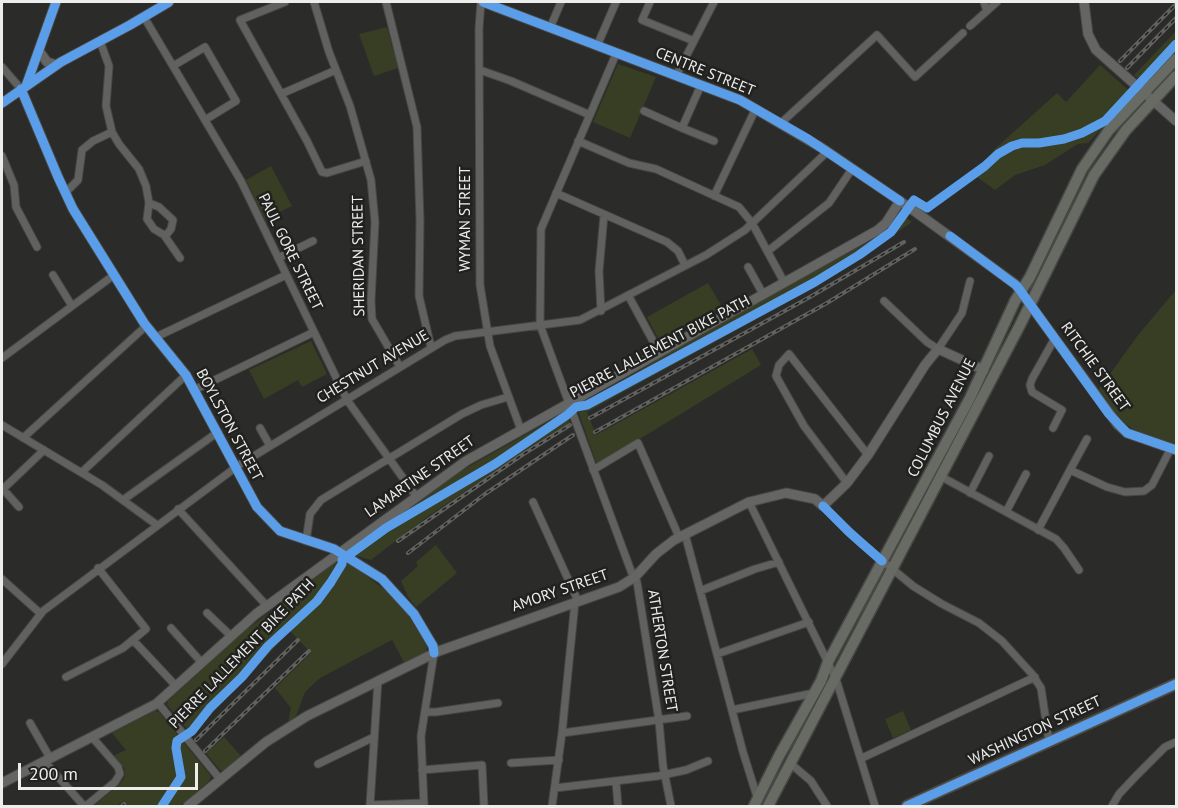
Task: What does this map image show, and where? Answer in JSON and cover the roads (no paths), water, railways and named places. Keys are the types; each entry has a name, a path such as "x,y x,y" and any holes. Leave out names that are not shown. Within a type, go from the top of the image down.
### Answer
{"main road":[{"name":"COLUMBUS AVENUE","path":"756,803 778,756 813,696 828,662 915,503 984,370 1021,291 1089,158 1105,135 1176,59"},
{"name":"COLUMBUS AVENUE","path":"768,807 1030,305 1096,171 1122,135 1176,76"},
{"name":"WASHINGTON STREET","path":"907,807 924,803 1049,741 1176,684"}],"street":[{"path":"24,88 56,2"},
{"path":"2,103 57,65 169,2"},
{"path":"285,2 240,20 322,172 327,173 366,161"},
{"name":"SHERIDAN STREET","path":"314,2 350,106 372,185 375,222 372,315 376,329 400,367"},
{"path":"386,2 417,127 420,221 419,299 431,347"},
{"name":"CENTRE STREET","path":"482,2 501,5 550,28 756,108 827,152 964,246 1015,284 1030,305"},
{"name":"WYMAN STREET","path":"482,2 479,28 480,285 487,333 521,430"},
{"path":"550,28 561,2"},
{"path":"597,46 615,2"},
{"path":"650,2 642,20 694,41"},
{"path":"676,76 714,2"},
{"path":"984,2 987,11"},
{"path":"970,26 998,2"},
{"path":"1085,2 1088,34 1094,47 1176,121"},
{"name":"PAUL GORE STREET","path":"144,17 241,181 347,400 416,496"},
{"path":"782,123 877,35 915,77 963,33"},
{"path":"100,41 109,66 106,106 112,132 118,144 139,169 146,186 149,203 147,219 154,229 164,235 180,258"},
{"path":"172,66 205,47 236,101 205,120"},
{"path":"39,51 47,62 57,65"},
{"path":"540,325 540,230 616,54"},
{"path":"2,67 24,88"},
{"path":"281,94 336,70"},
{"path":"480,70 512,81 590,115"},
{"path":"682,128 701,85"},
{"name":"BOYLSTON STREET","path":"24,88 65,193 146,326 186,375 253,501 272,525 280,531 339,552 367,568 394,591 420,622 433,646 434,653"},
{"path":"714,196 756,108"},
{"path":"644,111 714,141"},
{"path":"65,193 78,180 82,150 93,141 112,132"},
{"path":"578,141 629,164 656,169 739,207 752,223 784,282"},
{"name":"CHESTNUT AVENUE","path":"2,664 41,614 98,568 235,467 431,347 452,337 580,320 601,311 706,255 752,223 827,152"},
{"path":"2,156 14,185 16,207 37,247"},
{"path":"768,251 829,203 852,169"},
{"path":"556,193 673,246 685,265"},
{"name":"LAMARTINE STREET","path":"2,783 158,702 267,606 466,461 881,228 900,201"},
{"path":"149,203 159,207 173,220 171,229 164,235"},
{"path":"601,311 599,271 604,215"},
{"path":"278,258 313,241"},
{"path":"748,267 763,294"},
{"path":"53,275 72,306"},
{"path":"2,358 114,275"},
{"path":"156,337 286,275"},
{"path":"970,280 962,313 925,364 848,483 823,506 893,570 924,593 987,628 1002,641 1035,677 1044,695 1049,741"},
{"path":"628,295 659,352"},
{"path":"884,301 927,342 984,370"},
{"name":"RITCHIE STREET","path":"1030,305 1109,414 1127,433 1174,449"},
{"name":"ATHERTON STREET","path":"540,325 635,577 671,807"},
{"path":"24,438 146,326"},
{"path":"194,390 314,332"},
{"path":"1053,428 1062,411 1032,392 1030,385 1055,338"},
{"path":"848,483 804,426 776,376 779,365 789,354 868,455"},
{"path":"82,472 186,375"},
{"path":"306,541 310,514 318,502 462,414 481,405 508,398"},
{"path":"2,425 82,472 157,525"},
{"path":"260,428 270,446"},
{"path":"123,500 218,432"},
{"path":"1038,530 1087,439"},
{"path":"593,470 638,442 682,535 700,591 756,803"},
{"path":"1070,470 1107,487 1125,492 1137,492 1150,489 1174,449"},
{"path":"19,507 2,489 44,450"},
{"path":"970,492 989,456"},
{"path":"1006,512 1026,474"},
{"path":"940,476 1056,539 1065,548 1079,570"},
{"name":"AMORY STREET","path":"188,807 290,725 434,653 611,590 635,577 656,554 682,535 749,502 786,493 815,499 823,506"},
{"path":"532,502 577,601 552,807"},
{"path":"749,502 836,679 862,758 875,807"},
{"path":"178,509 267,606"},
{"path":"700,591 779,562"},
{"path":"66,677 123,648 146,629 98,568"},
{"path":"2,579 41,614"},
{"path":"207,613 231,636"},
{"path":"717,654 809,622"},
{"path":"171,628 202,663"},
{"path":"133,640 176,686"},
{"path":"378,680 370,805 424,805 421,736 434,653"},
{"path":"862,758 1035,677"},
{"path":"732,710 808,694 813,696"},
{"path":"158,702 220,779"},
{"path":"425,712 498,704"},
{"path":"562,733 687,716"},
{"path":"30,723 47,760 85,807 117,780 120,774 119,768 92,737"},
{"path":"318,764 374,736"},
{"path":"1112,807 1119,794 1165,747 1176,742"},
{"path":"511,763 559,760"},
{"path":"555,788 616,782 686,770 708,761"},
{"path":"791,764 811,781 827,807"},
{"path":"422,770 483,765 484,807"},
{"path":"616,782 618,807"}],"railway":[{"path":"1120,61 1176,4"},
{"path":"1127,68 1176,18"},
{"path":"590,418 810,297 904,242"},
{"path":"595,432 827,303 915,249"},
{"path":"398,541 522,455 570,425"},
{"path":"408,553 485,494 573,435"},
{"path":"196,740 298,640"},
{"path":"205,751 309,651"}]}
